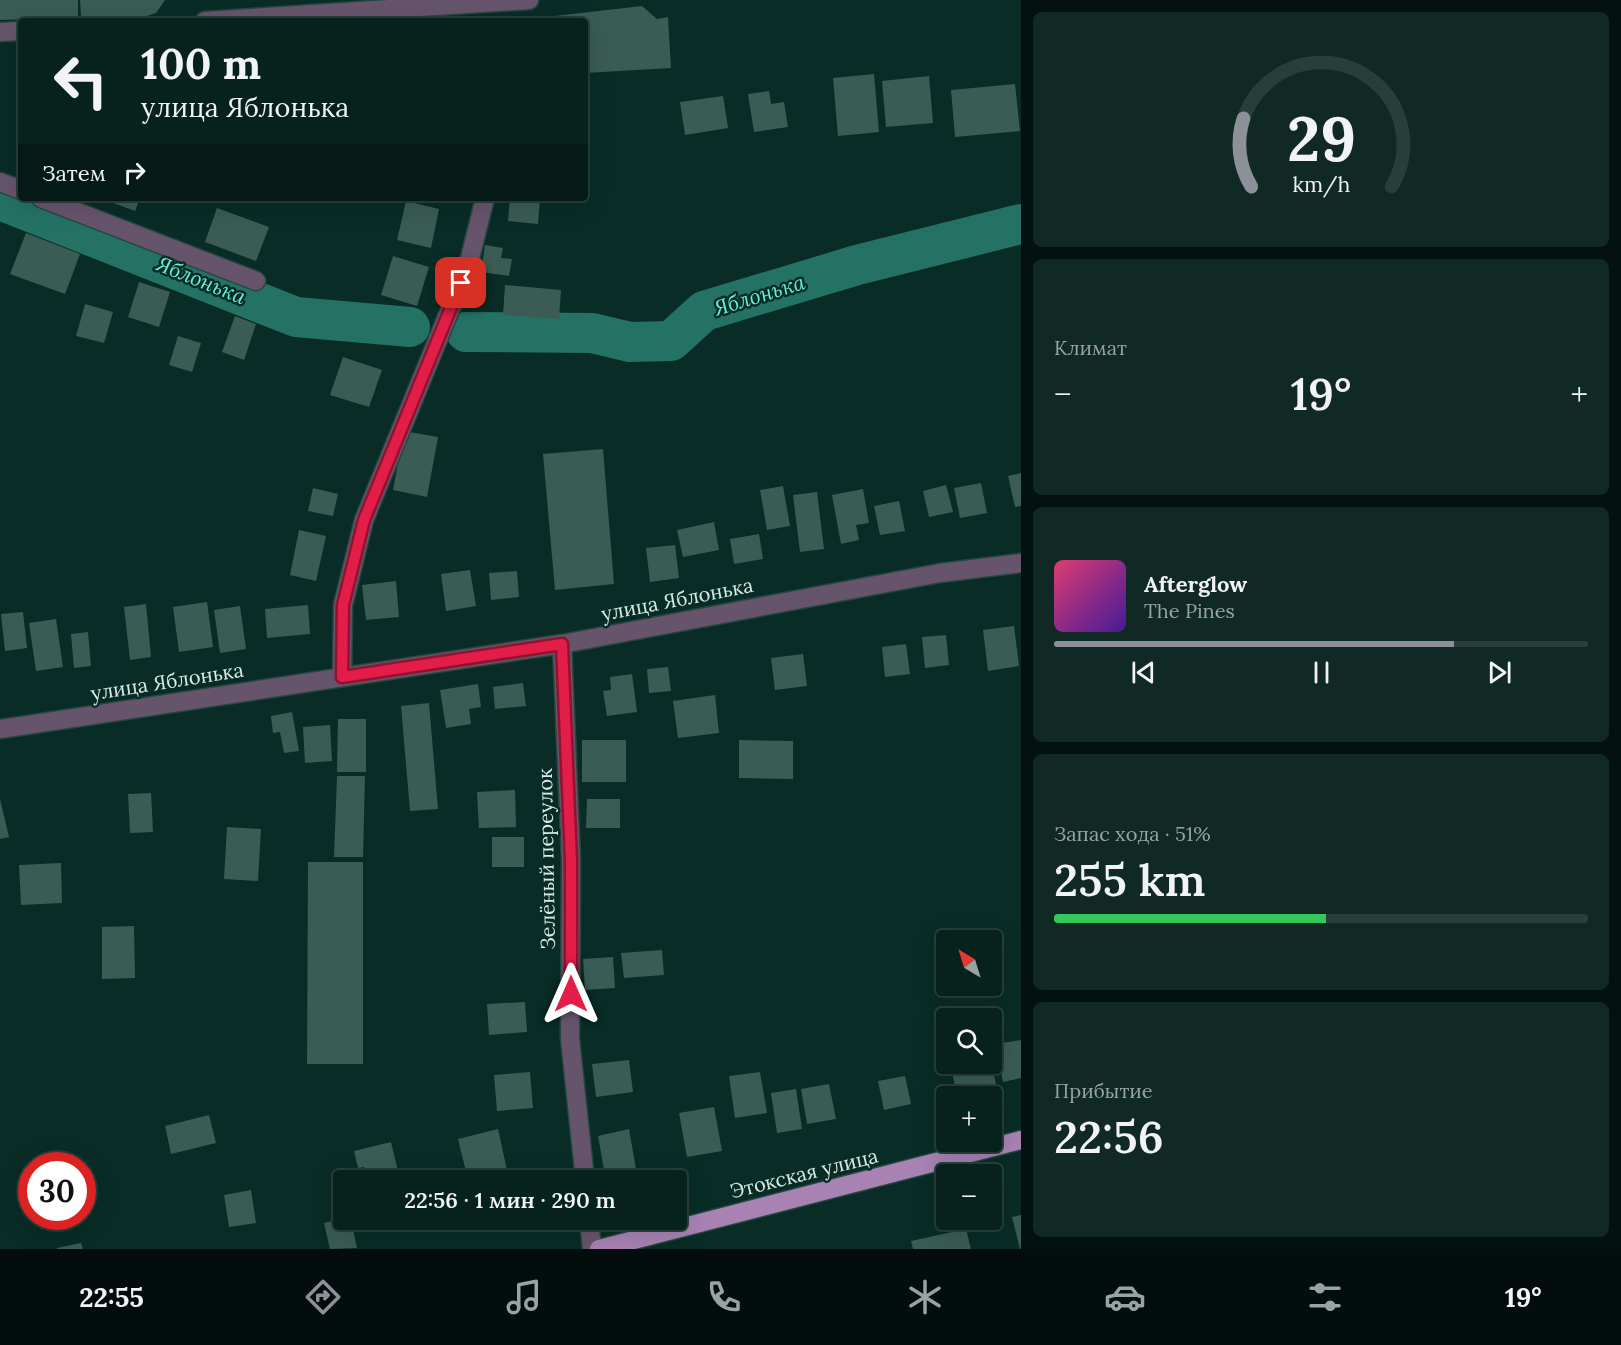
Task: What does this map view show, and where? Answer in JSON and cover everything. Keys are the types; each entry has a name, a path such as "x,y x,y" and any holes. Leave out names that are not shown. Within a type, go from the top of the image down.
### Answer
{"main road":[{"name":"Этокская улица","path":"599,1249 1021,1140"}],"street":[{"path":"243,18 423,4 493,12 529,0"},
{"path":"0,32 18,32"},
{"path":"0,182 18,189"},
{"path":"49,201 256,281"},
{"path":"342,677 343,605 364,520 468,266 484,201"},
{"name":"улица Яблонька","path":"0,729 562,644 940,573 1021,563"},
{"name":"Зелёный переулок","path":"562,644 571,860 570,1039 584,1170"},
{"path":"590,1230 592,1249"}],"building":[{"path":"0,0 78,0 78,18 0,20"},
{"path":"80,0 165,0 156,13 147,16 81,17"},
{"path":"642,6 657,19 668,17 671,68 588,73 588,18 537,18"},
{"path":"874,74 879,132 838,136 833,78"},
{"path":"929,76 933,123 886,127 882,81"},
{"path":"1015,84 1020,131 955,137 951,90"},
{"path":"769,91 771,104 784,102 788,127 754,132 748,94"},
{"path":"723,96 728,128 685,135 680,102"},
{"path":"108,201 139,201 135,211"},
{"path":"406,201 439,209 431,248 397,240"},
{"path":"510,201 540,201 538,224 508,221"},
{"path":"217,208 269,227 256,261 205,242"},
{"path":"26,233 80,254 65,294 10,274"},
{"path":"485,245 503,248 501,258 512,259 509,276 481,272"},
{"path":"393,256 429,267 417,306 381,295"},
{"path":"139,282 170,292 159,327 128,317"},
{"path":"505,285 561,290 559,319 503,315"},
{"path":"85,304 113,312 104,343 76,336"},
{"path":"235,316 256,324 244,360 222,352"},
{"path":"178,336 201,343 192,372 169,365"},
{"path":"343,357 382,370 369,407 330,395"},
{"path":"404,431 438,437 427,497 393,490"},
{"path":"603,449 614,584 555,590 543,454"},
{"path":"1021,473 1021,506 1015,507 1008,476"},
{"path":"981,483 987,513 960,518 954,488"},
{"path":"946,485 953,512 929,517 923,491"},
{"path":"783,486 790,526 767,530 760,490"},
{"path":"313,488 338,494 333,516 308,511"},
{"path":"863,489 869,523 856,525 859,540 841,544 832,495"},
{"path":"817,492 824,549 800,552 793,495"},
{"path":"899,501 905,531 880,535 874,506"},
{"path":"714,522 719,550 683,557 677,530"},
{"path":"299,530 326,536 316,581 290,575"},
{"path":"759,534 763,559 734,564 730,539"},
{"path":"675,545 679,578 650,582 646,548"},
{"path":"470,570 476,606 446,611 441,574"},
{"path":"517,571 519,597 491,600 489,573"},
{"path":"396,581 399,617 366,620 362,585"},
{"path":"207,602 213,647 179,652 173,607"},
{"path":"146,604 151,657 130,660 124,607"},
{"path":"308,605 310,634 267,638 265,609"},
{"path":"240,606 246,649 220,653 214,610"},
{"path":"23,612 27,648 5,651 1,614"},
{"path":"56,619 63,667 36,671 29,623"},
{"path":"1014,626 1019,666 988,671 983,630"},
{"path":"88,632 91,666 74,668 71,634"},
{"path":"946,635 949,665 925,668 922,637"},
{"path":"906,644 910,674 885,677 882,647"},
{"path":"803,654 807,686 775,690 771,658"},
{"path":"668,667 671,691 649,693 647,669"},
{"path":"632,674 637,712 607,716 603,691 611,690 610,677"},
{"path":"523,683 526,706 495,709 493,687"},
{"path":"478,684 481,707 469,709 471,724 446,728 440,690"},
{"path":"715,695 719,733 678,738 673,701"},
{"path":"429,703 438,809 410,811 401,706"},
{"path":"292,712 299,751 284,753 280,732 273,733 271,716"},
{"path":"338,719 366,719 366,772 337,772"},
{"path":"330,725 332,761 305,763 303,727"},
{"path":"582,740 626,740 626,782 582,782"},
{"path":"739,740 793,741 793,779 739,778"},
{"path":"337,776 365,776 363,857 334,857"},
{"path":"515,790 516,827 479,828 477,792"},
{"path":"151,793 153,832 130,833 128,794"},
{"path":"0,799 9,837 0,839"},
{"path":"587,799 620,799 620,828 586,828"},
{"path":"227,827 261,829 258,881 224,879"},
{"path":"492,837 524,837 524,867 492,867"},
{"path":"308,862 363,862 363,1064 307,1064"},
{"path":"61,863 62,903 21,905 19,865"},
{"path":"134,926 135,978 102,979 102,927"},
{"path":"662,950 664,975 624,978 621,953"},
{"path":"613,957 615,988 585,990 583,959"},
{"path":"525,1002 527,1032 489,1035 487,1004"},
{"path":"1021,1040 1021,1078 1003,1082 1002,1043"},
{"path":"629,1060 633,1092 596,1097 592,1064"},
{"path":"530,1072 533,1108 497,1111 494,1075"},
{"path":"760,1072 767,1113 735,1118 729,1076"},
{"path":"952,1074 994,1074 996,1084 988,1086 955,1086"},
{"path":"905,1076 911,1104 884,1110 878,1081"},
{"path":"829,1084 836,1119 807,1124 801,1089"},
{"path":"796,1089 802,1129 777,1133 771,1093"},
{"path":"714,1107 722,1151 687,1157 679,1113"},
{"path":"209,1115 216,1143 171,1154 165,1126"},
{"path":"498,1129 507,1170 466,1170 458,1139"},
{"path":"629,1129 636,1169 604,1170 598,1136"},
{"path":"391,1142 398,1170 358,1168 354,1151"},
{"path":"251,1190 256,1223 229,1227 224,1195"},
{"path":"1021,1215 1021,1249 1020,1249 1012,1217"},
{"path":"333,1221 333,1230 353,1230 357,1248 330,1249 324,1223"},
{"path":"966,1230 971,1249 913,1249 911,1241"},
{"path":"81,1243 83,1249 57,1249 57,1248"}],"waterway":[{"name":"Яблонька","path":"0,200 296,317 410,327"},
{"name":"Яблонька","path":"466,332 592,333 630,342 671,341 704,311 857,265 1021,224"}],"route":[{"path":"461,283 398,431 364,520 343,605 342,677 562,644 571,860 571,994"}]}
